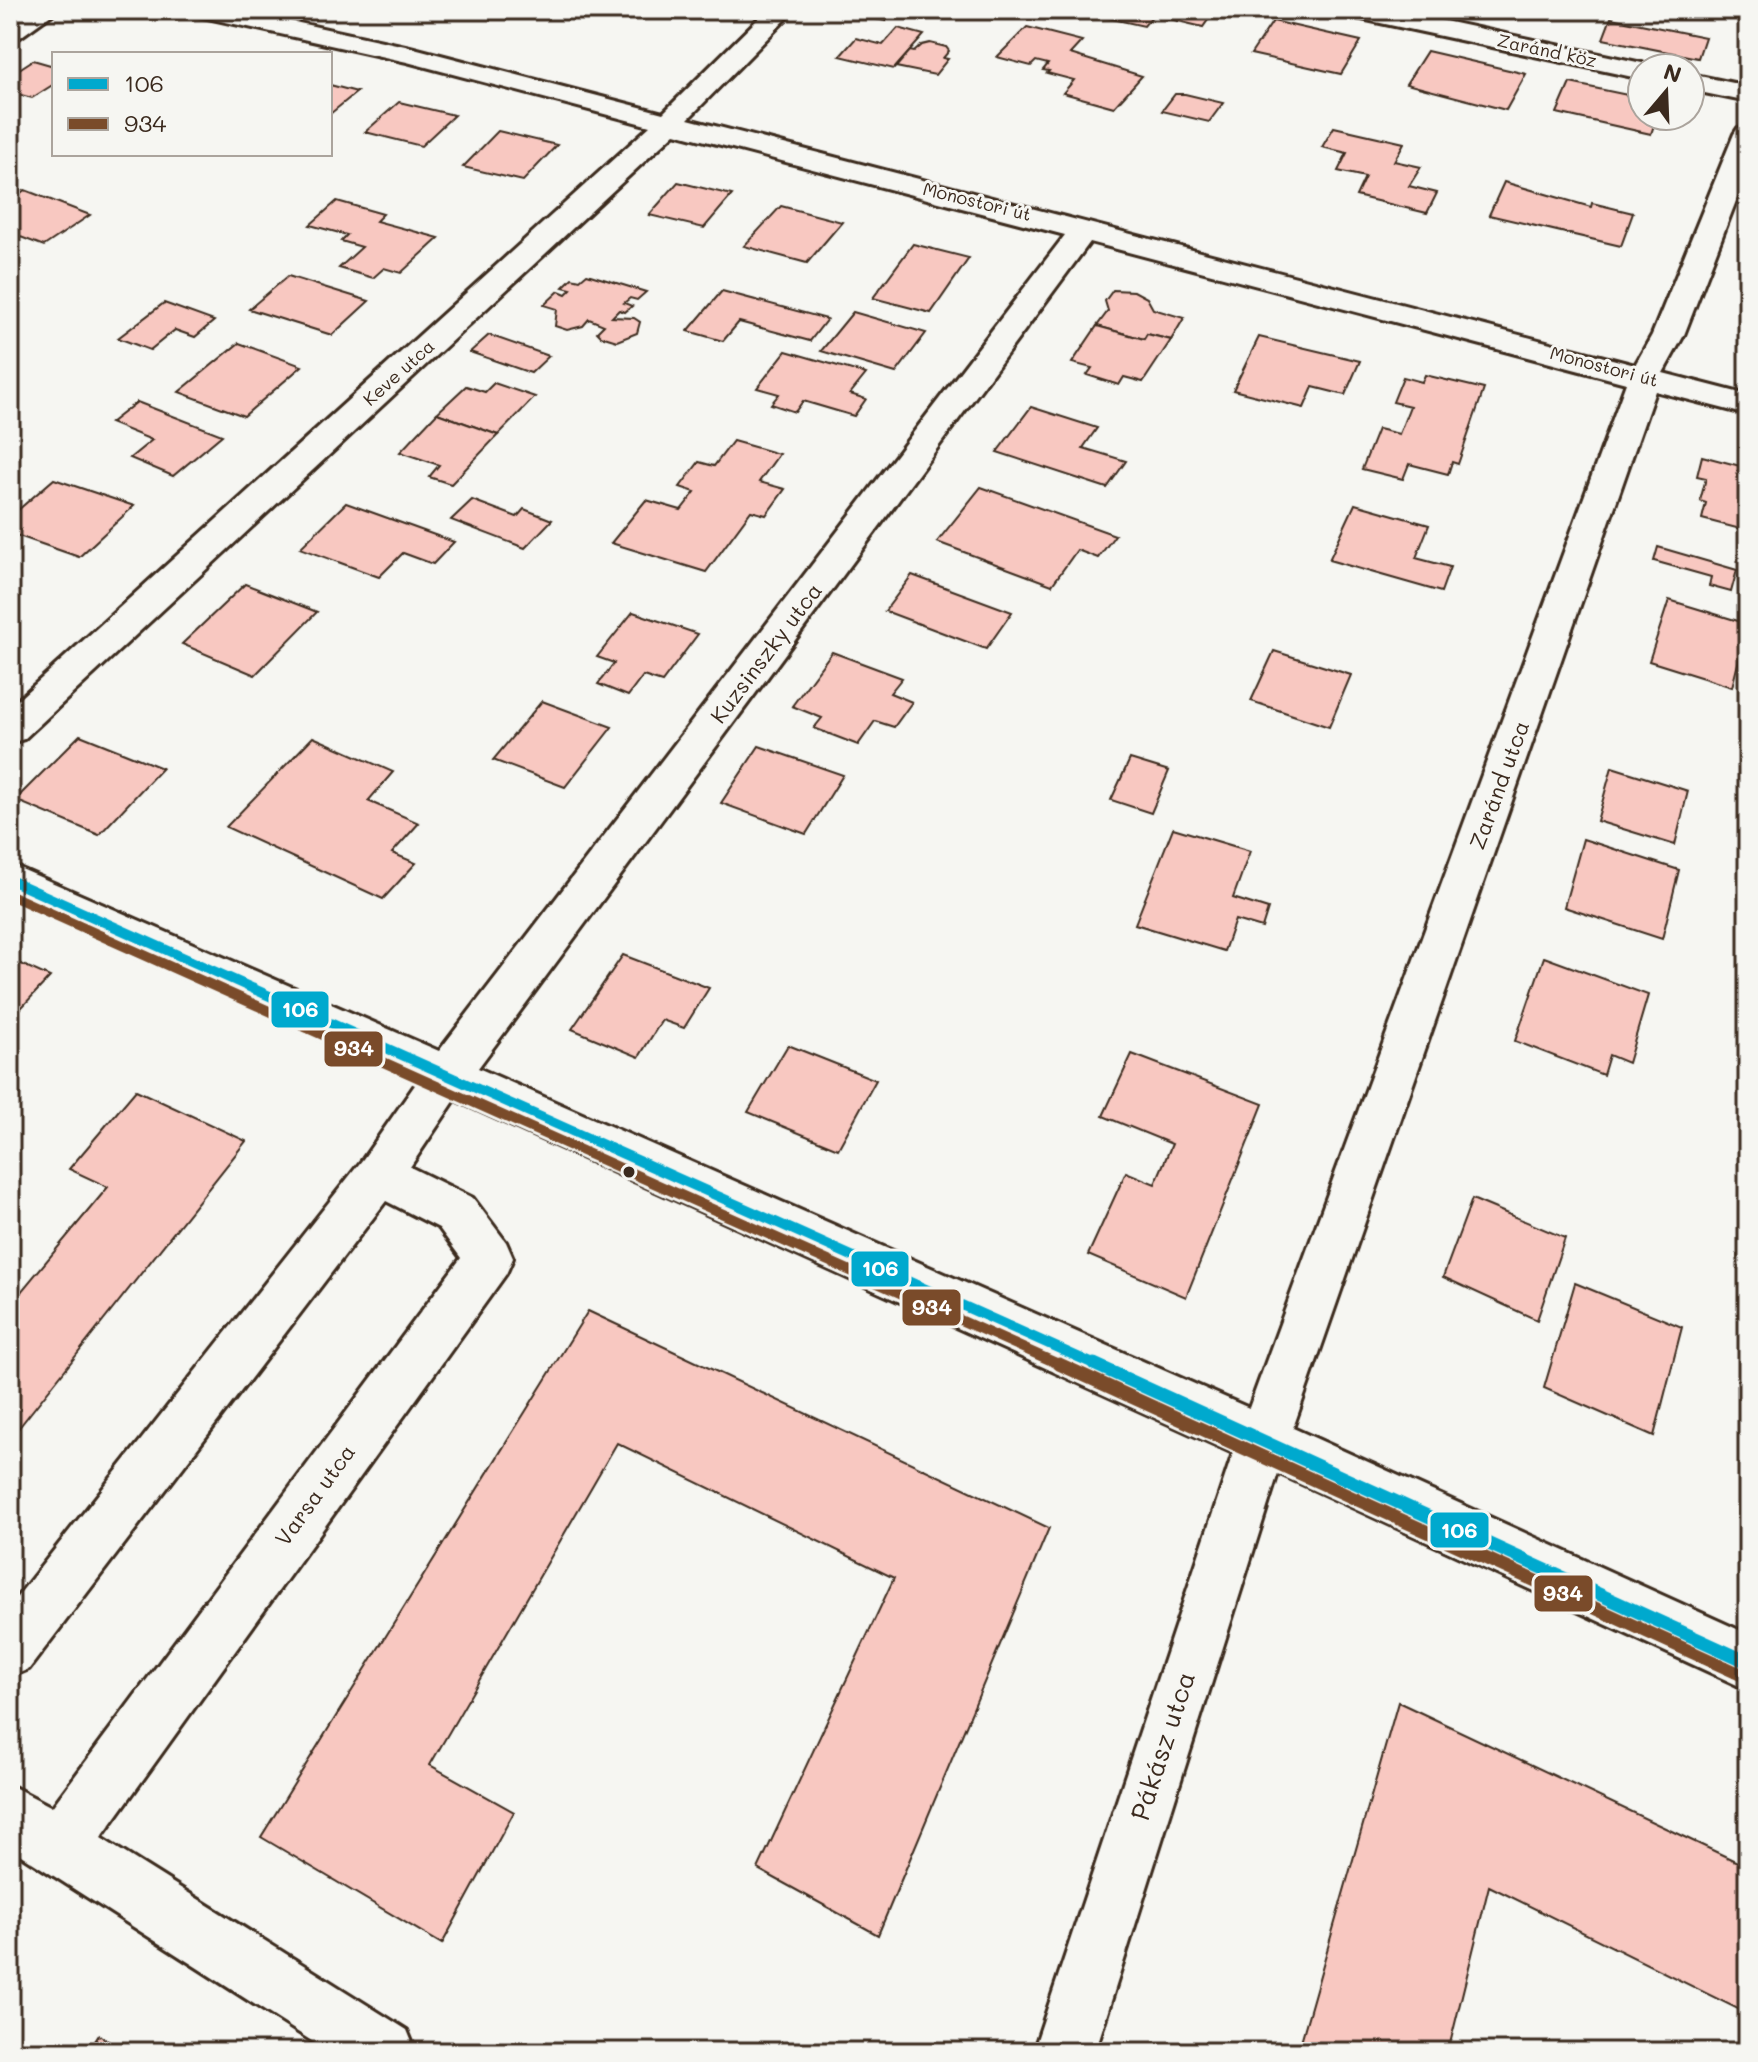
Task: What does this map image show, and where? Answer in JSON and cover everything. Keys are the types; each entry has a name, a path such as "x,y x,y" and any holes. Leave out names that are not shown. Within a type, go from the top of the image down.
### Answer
{"street":[{"path":"10,32 45,10"},
{"name":"Monostori út","path":"203,10 395,52 671,122 1748,405"},
{"name":"Keve utca","path":"10,729 671,122 782,10"},
{"name":"Zaránd köz","path":"1357,10 1626,68"},
{"path":"1706,85 1748,94"},
{"name":"Zaránd utca","path":"1263,1441 1644,377 1668,335 1748,134"},
{"name":"Kuzsinszky utca","path":"446,1077 1085,229"},
{"path":"10,880 1263,1441 1748,1662"},
{"path":"10,1650 379,1174 446,1077"},
{"name":"Varsa utca","path":"59,1846 489,1258 456,1213 379,1174"},
{"name":"Pákász utca","path":"1064,2052 1263,1441"},
{"path":"10,1814 385,2052"}],"building":[{"path":"849,10 895,11 885,21 846,13"},
{"path":"1093,10 1215,10 1203,27 1153,15 1144,26 1090,14"},
{"path":"1611,18 1705,37 1700,52 1668,52 1603,39"},
{"path":"1273,21 1361,41 1341,74 1251,54"},
{"path":"1027,27 1082,41 1070,54 1142,76 1114,107 1063,93 1074,80 1047,73 1049,71 1043,70 1048,64 1036,61 1031,66 997,57"},
{"path":"898,28 924,35 894,69 840,56 856,38 883,45"},
{"path":"930,43 946,47 949,51 943,58 948,59 935,75 896,67 910,51 914,52"},
{"path":"1427,51 1526,74 1506,110 1406,84"},
{"path":"33,60 52,65 52,85 32,98 10,92 10,75"},
{"path":"1570,83 1626,95 1626,128 1557,113"},
{"path":"332,86 357,92 332,112"},
{"path":"1175,94 1223,103 1209,122 1162,111"},
{"path":"399,102 454,115 421,146 365,132"},
{"path":"1334,127 1404,143 1394,161 1421,167 1409,186 1437,193 1427,213 1356,196 1365,177 1338,171 1347,153 1322,147"},
{"path":"498,131 557,145 523,181 463,167"},
{"path":"678,182 732,195 704,228 649,215"},
{"path":"1504,182 1591,207 1592,203 1633,213 1621,246 1489,215"},
{"path":"25,190 90,215 44,246 10,233 10,200"},
{"path":"337,201 383,214 376,221 439,238 401,273 384,268 373,278 339,268 362,247 341,241 347,235 310,225"},
{"path":"781,206 842,222 807,263 744,246"},
{"path":"913,244 969,258 931,313 873,298"},
{"path":"587,274 646,292 637,300 630,298 624,303 632,306 625,312 619,310 612,317 634,318 640,322 637,333 617,341 601,336 597,332 604,325 589,319 583,326 567,330 555,326 557,309 544,305 559,291 566,294 571,289 563,287 572,278 580,280"},
{"path":"288,276 369,301 332,335 249,309"},
{"path":"1113,290 1134,291 1147,298 1153,309 1184,318 1171,340 1147,334 1144,339 1097,326 1108,311 1105,301"},
{"path":"722,291 827,319 810,341 739,322 723,341 688,331"},
{"path":"164,303 214,321 195,337 175,330 150,350 118,338"},
{"path":"853,312 926,333 896,373 821,351"},
{"path":"1097,326 1144,339 1147,334 1171,340 1143,382 1124,377 1119,385 1087,375 1092,368 1072,363"},
{"path":"489,335 549,356 531,373 470,352"},
{"path":"1259,337 1360,361 1345,395 1313,387 1304,408 1233,390"},
{"path":"239,343 302,366 244,416 179,392"},
{"path":"786,351 866,374 850,394 866,399 854,416 803,401 795,412 771,404 779,394 757,388"},
{"path":"1425,375 1484,389 1458,464 1452,462 1448,474 1409,464 1403,479 1362,469 1378,429 1399,434 1410,406 1393,402 1403,377 1422,382"},
{"path":"494,383 535,397 498,435 437,413 466,386 485,392"},
{"path":"137,402 222,435 173,476 130,458 152,440 110,423"},
{"path":"1031,407 1097,428 1083,448 1126,461 1107,488 997,452"},
{"path":"437,413 498,435 451,484 429,477 439,465 400,452"},
{"path":"733,441 779,454 759,482 785,489 766,515 751,511 706,572 611,543 646,500 681,510 695,492 680,487 699,462 714,466"},
{"path":"1702,456 1748,468 1748,531 1702,519 1706,503 1700,501 1706,478 1697,476"},
{"path":"54,479 134,506 79,557 10,533 10,517"},
{"path":"981,487 1115,535 1098,558 1077,550 1052,585 937,542"},
{"path":"472,500 517,517 524,509 552,520 525,548 451,520"},
{"path":"346,503 454,542 433,564 403,553 379,577 300,548"},
{"path":"1355,504 1429,525 1416,558 1450,567 1441,592 1329,560"},
{"path":"1658,547 1737,570 1731,592 1709,586 1711,577 1654,561"},
{"path":"912,575 1012,612 986,649 885,611"},
{"path":"245,584 317,612 255,675 182,644"},
{"path":"1669,600 1748,624 1732,687 1649,661"},
{"path":"633,612 698,634 662,682 643,676 628,696 598,684 614,663 597,657"},
{"path":"1274,651 1351,675 1329,727 1251,701"},
{"path":"832,652 902,678 890,693 912,702 894,727 875,721 858,745 814,728 822,718 792,706"},
{"path":"542,701 612,727 565,787 493,760"},
{"path":"80,735 162,768 99,835 15,800"},
{"path":"313,737 393,772 368,801 419,823 392,853 416,863 383,899 226,827"},
{"path":"759,746 843,775 806,834 721,803"},
{"path":"1130,759 1169,771 1151,813 1111,800"},
{"path":"1612,767 1688,791 1675,845 1597,821"},
{"path":"1173,828 1250,851 1233,898 1268,909 1262,928 1235,920 1224,951 1135,924"},
{"path":"1583,839 1679,870 1662,939 1564,907"},
{"path":"623,955 709,988 684,1028 662,1020 639,1057 572,1029"},
{"path":"1544,957 1648,995 1628,1063 1609,1055 1603,1075 1515,1041"},
{"path":"10,959 50,977 10,1020"},
{"path":"788,1045 876,1080 838,1149 748,1112"},
{"path":"1132,1054 1263,1104 1186,1297 1088,1255 1126,1172 1155,1184 1172,1144 1103,1116"},
{"path":"136,1090 246,1141 10,1439 10,1305 108,1187 69,1169"},
{"path":"1472,1199 1565,1238 1537,1320 1443,1277"},
{"path":"1575,1283 1682,1327 1654,1436 1544,1388"},
{"path":"588,1311 1049,1528 878,1935 758,1869 894,1578 617,1443 430,1765 514,1812 442,1944 261,1837"},
{"path":"1398,1702 1748,1867 1748,2014 1489,1886 1448,2052 1298,2052"},
{"path":"99,2035 125,2052 88,2052"}],"transit line":[{"name":"106","path":"10,880 1203,1413 1748,1662"},
{"name":"934","path":"10,895 1197,1426 1742,1675"}]}
